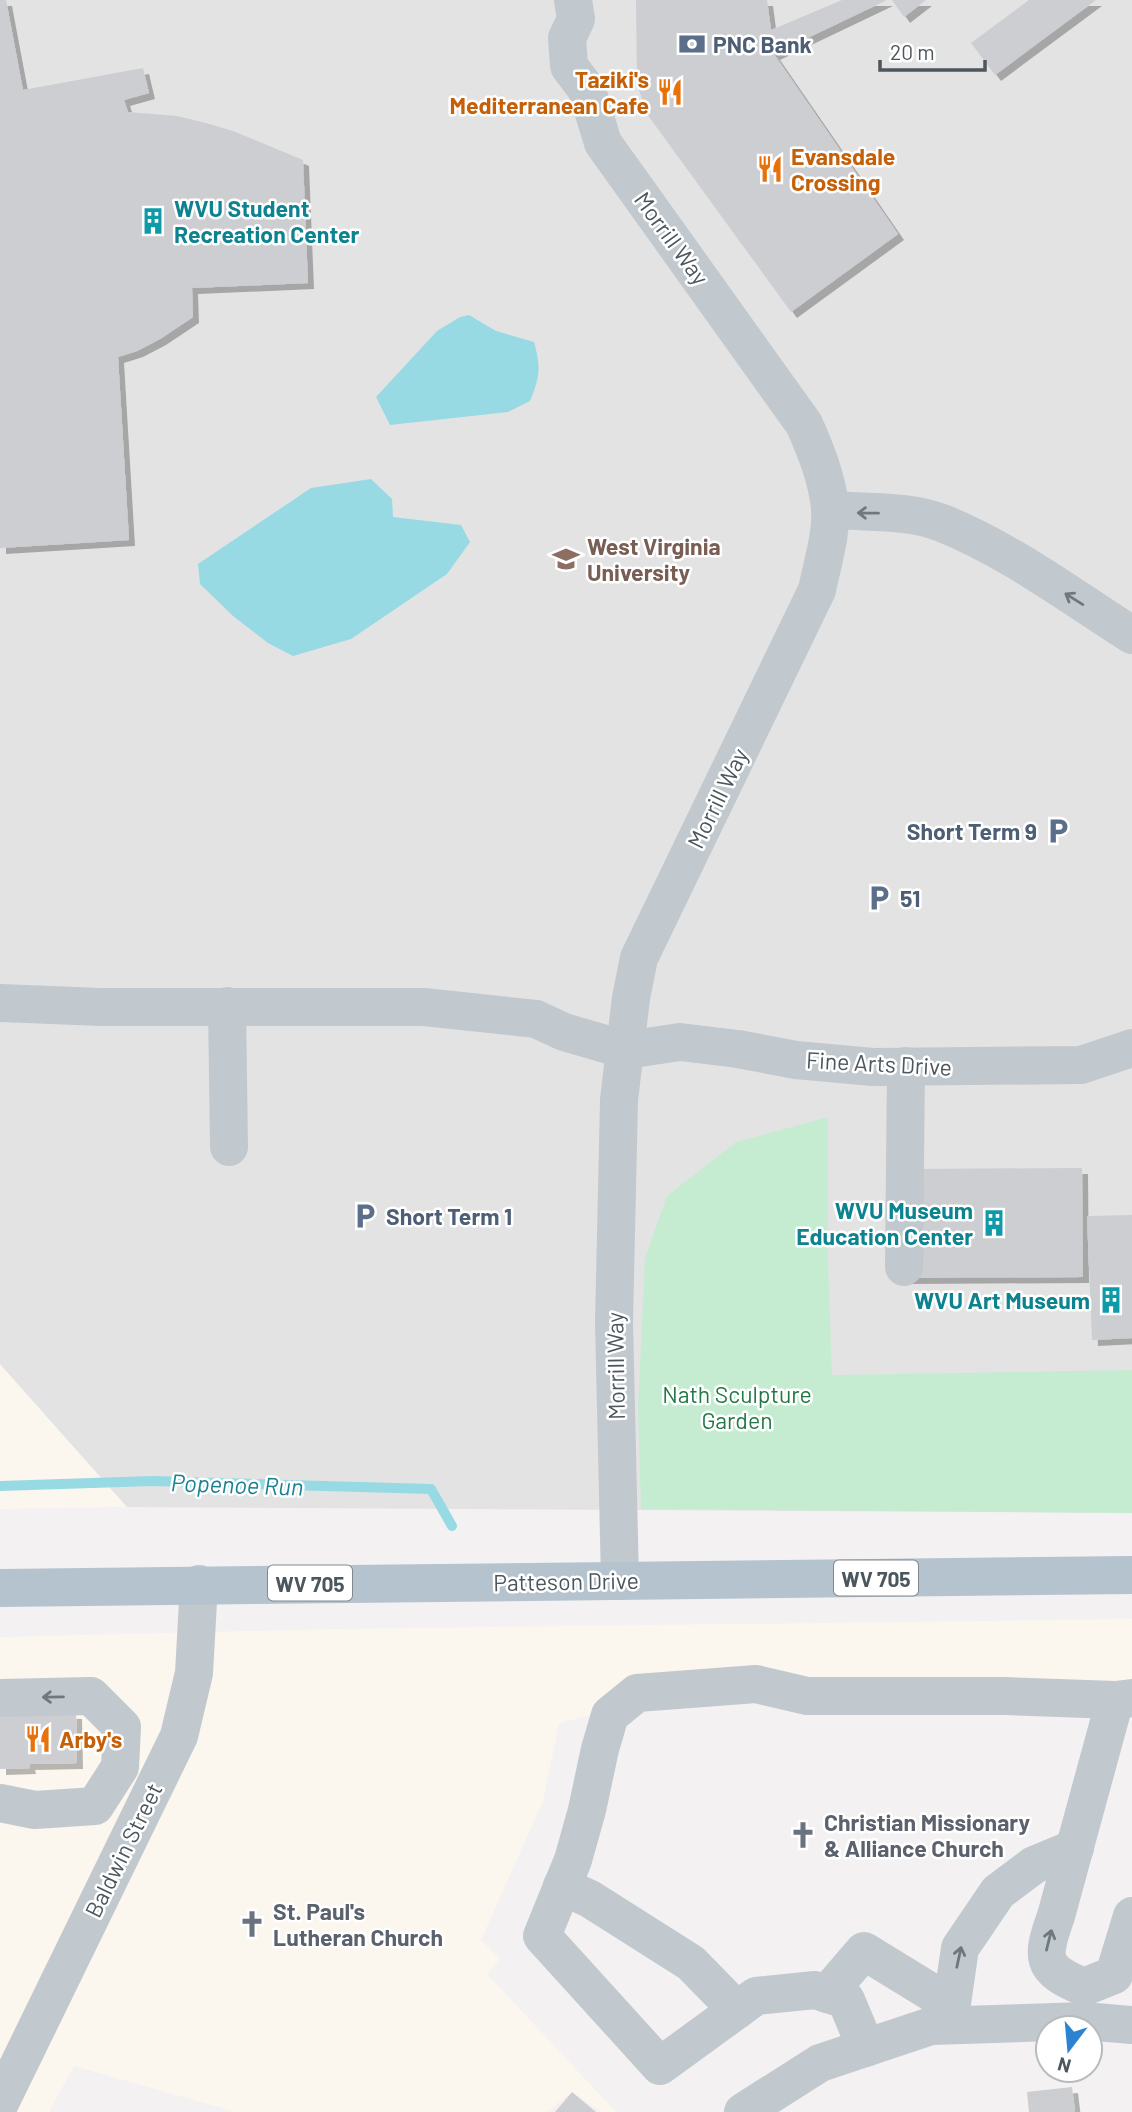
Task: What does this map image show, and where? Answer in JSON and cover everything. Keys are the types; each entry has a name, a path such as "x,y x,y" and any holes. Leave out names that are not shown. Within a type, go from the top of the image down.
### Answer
{"main road":[{"name":"Patteson Drive","path":"0,1588 1132,1576"}],"street":[{"name":"Morrill Way","path":"575,9 591,38 593,66 587,90 603,143 804,424 820,461 830,509 817,590 639,958 631,998 618,1100 614,1322 620,1581"},
{"path":"830,509 902,514 941,522 1000,551 1132,635"},
{"path":"0,1003 102,1007 424,1007 536,1019 564,1032 626,1050"},
{"path":"227,1006 229,1147"},
{"name":"Fine Arts Drive","path":"626,1050 680,1042 796,1060 873,1067 1081,1065 1132,1048"},
{"path":"904,1267 906,1066"},
{"name":"Baldwin Street","path":"0,2103 178,1736 194,1673 199,1584"},
{"path":"866,2048 846,2000 815,1990 756,1996 660,2066 541,1936 577,1848 610,1715 637,1693 756,1684 807,1696 1124,1699 1045,1947 1048,1962 1084,2004 1132,2025"},
{"path":"0,1698 91,1696 122,1727 120,1767 95,1806 35,1810 0,1803"},
{"path":"0,1788 13,1790 84,1784 102,1767 106,1711"},
{"path":"950,2015 960,1948 998,1892 1034,1866 1075,1847"},
{"path":"562,1886 590,1899 691,1963 737,2010"},
{"path":"743,2112 820,2063 931,2026 950,2015 1084,2004 1114,1975 1132,1916"},
{"path":"827,1994 864,1951 950,2015"}],"shaded area":[{"name":"West Virginia University","path":"0,0 1132,0 1132,1513 127,1507 0,1364"},
{"path":"0,1364 127,1507 0,1509"},
{"path":"1132,1619 1132,1709 762,1683 578,1718 559,1724 543,1801 481,1940 500,1959 487,1974 616,2112 601,2112 572,2092 547,2112 236,2112 74,2066 49,2112 0,2112 0,1637 334,1629"}],"green space":[{"name":"Nath Sculpture Garden","path":"828,1117 828,1258 832,1375 1132,1370 1132,1513 641,1509 638,1407 645,1258 667,1196 736,1142"}],"water":[{"path":"469,315 496,331 534,342 538,372 530,401 508,412 390,425 376,397 437,331 460,317"},
{"path":"371,479 392,499 393,517 461,525 470,542 447,574 351,639 293,656 268,643 233,616 200,584 198,564 311,488"}],"building":[{"name":"WVU Student Recreation Center","path":"0,0 6,0 23,90 143,68 149,93 124,100 128,112 177,116 206,123 233,131 303,160 308,283 192,288 193,317 160,339 118,357 129,540 0,548"},
{"name":"Evansdale Crossing","path":"636,0 767,0 771,30 842,0 887,0 774,54 898,234 791,312 647,114 637,84"},
{"path":"892,0 926,0 904,17"},
{"path":"1029,0 1096,0 995,75 971,43"},
{"name":"WVU Museum Education Center","path":"1082,1168 1083,1277 906,1278 906,1169"},
{"name":"WVU Art Museum","path":"1132,1215 1132,1338 1092,1340 1087,1216"},
{"name":"Arby's","path":"0,1710 76,1713 77,1763 29,1764 30,1768 0,1769"},
{"path":"1072,2087 1075,2112 1029,2112 1027,2092"},
{"path":"572,2092 596,2112 555,2112"}],"waterway":[{"name":"Popenoe Run","path":"0,1486 153,1481 431,1489 452,1526"}],"place":[{"name":"PNC Bank","path":"692,44"},
{"name":"Taziki's Mediterranean Cafe","path":"670,92"},
{"name":"Evansdale Crossing","path":"770,169"},
{"name":"WVU Student Recreation Center","path":"153,221"},
{"name":"West Virginia University","path":"566,559"},
{"name":"Short Term 9","path":"1058,831"},
{"name":"51","path":"879,898"},
{"name":"Short Term 1","path":"365,1216"},
{"name":"WVU Museum Education Center","path":"994,1223"},
{"name":"WVU Art Museum","path":"1111,1300"},
{"name":"Arby's","path":"38,1739"},
{"name":"Christian Missionary & Alliance Church","path":"803,1835"},
{"name":"St. Paul's Lutheran Church","path":"252,1924"}]}
